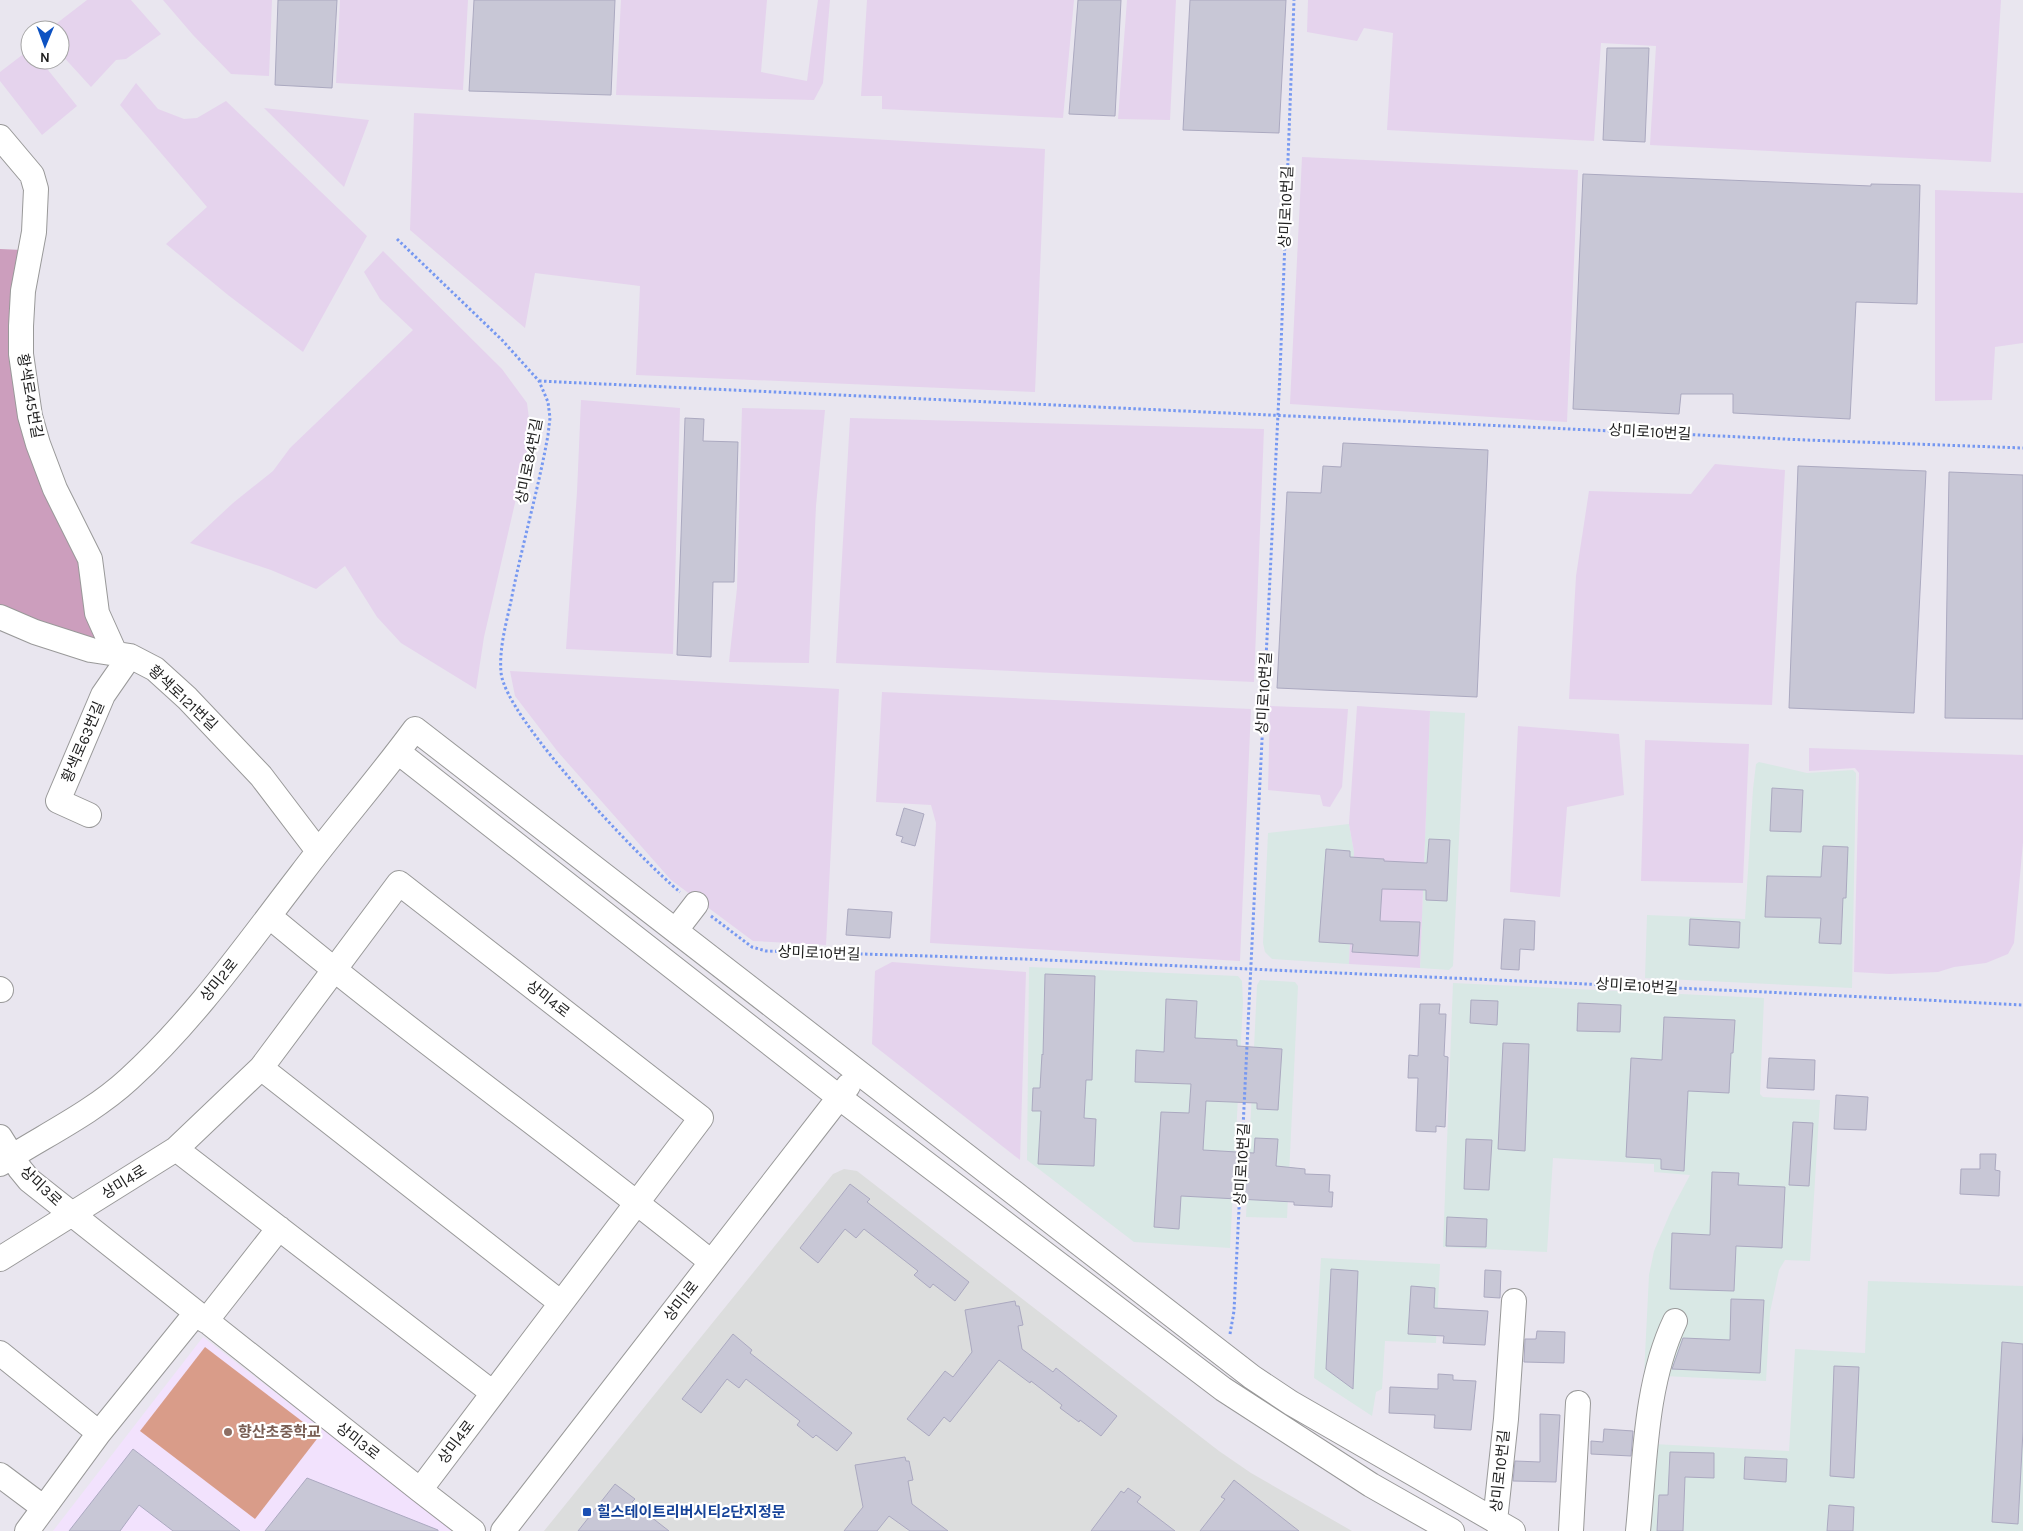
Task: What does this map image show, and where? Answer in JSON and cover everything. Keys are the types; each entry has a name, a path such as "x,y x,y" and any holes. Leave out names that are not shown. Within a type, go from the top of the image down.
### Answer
{"street":[{"name":"황색로45번길","path":"0,137 32,176 36,189 34,232 23,291 21,326 21,354 30,416 38,444 55,489 90,559 97,614 122,654"},
{"name":"황색로121번길","path":"0,617 62,642 91,650 122,654 155,669 229,740 261,776 318,851"},
{"name":"황색로63번길","path":"89,815 58,801 122,654"},
{"name":"상미2로","path":"4,1152 88,1110 128,1081 191,1015 416,728 676,930"},
{"path":"398,752 840,1098 1223,1389 1372,1485 1452,1531"},
{"name":"상미4로","path":"72,1214 176,1150 261,1068 399,883 701,1118 420,1490"},
{"path":"696,904 676,930 1223,1356 1291,1403 1504,1526"},
{"path":"269,916 333,970 637,1202 711,1262"},
{"path":"261,1068 561,1303"},
{"name":"상미1로","path":"503,1531 840,1098 858,1071"},
{"path":"176,1150 493,1393"},
{"name":"상미3로","path":"4,1152 24,1175 72,1214 473,1531"},
{"name":"상미3로","path":"0,1259 72,1214"},
{"path":"26,1531 99,1432 278,1228"},
{"name":"상미로10번길","path":"1504,1526 1505,1428 1514,1301"},
{"path":"1638,1531 1656,1377 1666,1341 1675,1321"},
{"path":"0,1353 99,1432"},
{"path":"1570,1531 1578,1403"},
{"path":"0,1474 44,1508"}],"path":[{"name":"상미로10번길","path":"1223,1356 1229,1338 1234,1311 1278,415 1294,0"},
{"name":"상미로84번길","path":"397,238 502,340 539,381 548,402 550,418 548,435 507,622 501,658 503,686"},
{"path":"539,381 1278,415"},
{"name":"상미로10번길","path":"1278,415 2023,448"},
{"name":"상미로10번길","path":"503,686 531,731 594,805 659,875 760,951 1024,959 2023,1005"}],"shaded area":[{"path":"87,0 131,0 161,34 126,59 116,60 91,87 70,64 70,20 61,20"},
{"path":"163,0 272,0 269,76 231,74 193,35"},
{"path":"340,0 468,0 463,90 336,83"},
{"path":"621,0 767,0 761,72 807,81 818,0 830,0 823,83 814,100 616,95"},
{"path":"867,0 1074,0 1063,118 882,109 882,96 861,96"},
{"path":"1127,0 1176,0 1170,120 1118,119"},
{"path":"1308,0 2001,0 1991,162 1650,145 1656,46 1601,43 1594,141 1387,130 1393,33 1364,28 1357,41 1307,32"},
{"path":"20,57 20,70 48,70 77,106 42,135 0,81 0,72"},
{"path":"136,83 158,109 184,119 197,118 226,101 367,236 303,352 228,295 166,244 207,207 120,105"},
{"path":"264,108 369,120 344,187"},
{"path":"414,113 1045,149 1035,392 636,375 640,286 535,273 525,328 410,230"},
{"path":"1302,157 1578,170 1567,422 1290,404"},
{"path":"1935,190 2023,193 2023,343 1995,347 1992,400 1935,401"},
{"path":"0,249 22,250 15,320 82,561 99,642 0,610"},
{"path":"383,251 502,369 527,403 531,434 484,637 476,689 401,643 377,617 345,566 316,589 271,570 190,543 233,503 273,471 290,448 413,330 380,299 364,272"},
{"path":"581,400 680,408 673,654 566,649 577,492"},
{"path":"742,408 825,410 816,506 809,663 729,662 737,588"},
{"path":"850,418 1264,429 1254,682 836,663"},
{"path":"1715,464 1785,470 1772,705 1569,699 1576,576 1589,491 1691,494"},
{"path":"510,671 839,689 826,945 753,941 671,880 558,752 515,696"},
{"path":"882,692 1251,709 1240,961 930,943 936,823 931,805 876,802"},
{"path":"1270,706 1348,709 1342,787 1330,807 1323,806 1320,795 1268,790"},
{"path":"1357,706 1430,711 1420,968 1349,964 1354,852 1349,824"},
{"path":"1430,711 1465,713 1453,966 1449,970 1420,968"},
{"path":"1518,726 1619,734 1624,795 1567,807 1560,897 1510,892"},
{"path":"1645,740 1749,744 1743,883 1641,881"},
{"path":"1809,748 2023,755 2023,842 2014,943 2008,954 1986,963 1954,967 1938,972 1889,974 1854,972 1859,773 1855,768 1809,771"},
{"path":"1759,762 1807,773 1853,770 1856,773 1852,988 1645,978 1647,915 1745,919 1753,789 1756,764"},
{"path":"1349,824 1354,852 1349,964 1272,959 1265,952 1263,943 1268,833"},
{"path":"892,962 1026,972 1020,1160 872,1044 875,971"},
{"path":"1029,967 1238,976 1242,981 1243,1003 1230,1248 1134,1242 1027,1160"},
{"path":"1260,980 1295,982 1298,986 1287,1218 1246,1217 1257,985"},
{"path":"1453,983 1764,998 1760,1094 1763,1097 1820,1100 1810,1261 1785,1260 1779,1270 1770,1312 1766,1381 1644,1375 1649,1275 1654,1251 1671,1211 1690,1175 1654,1172 1654,1164 1553,1158 1547,1252 1443,1247"},
{"path":"844,1169 857,1171 1219,1451 1251,1473 1352,1531 544,1531 833,1174"},
{"path":"1321,1258 1440,1264 1436,1343 1385,1341 1382,1389 1376,1392 1372,1416 1314,1378"},
{"path":"1868,1281 2023,1286 2023,1531 1645,1531 1653,1444 1789,1451 1795,1349 1865,1353"},
{"name":"향산초중학교","path":"203,1337 450,1527 451,1531 53,1531"},
{"path":"205,1347 320,1435 255,1519 140,1431"}],"building":[{"path":"278,0 337,0 332,88 275,85"},
{"path":"474,0 615,0 611,95 469,91"},
{"path":"1078,0 1121,0 1115,116 1069,114"},
{"path":"1190,0 1286,0 1279,133 1183,130"},
{"path":"1607,48 1649,48 1645,142 1603,140"},
{"path":"1583,174 1871,186 1871,184 1920,185 1917,304 1856,302 1850,419 1733,413 1733,394 1681,394 1679,414 1573,409"},
{"path":"685,418 704,419 703,441 738,442 734,582 713,582 711,657 677,655"},
{"path":"1343,443 1488,450 1477,697 1277,688 1287,492 1321,493 1323,466 1341,467"},
{"path":"1798,466 1926,471 1914,713 1789,708"},
{"path":"1949,472 2023,475 2023,719 1945,718"},
{"path":"1772,788 1803,790 1801,832 1770,831"},
{"path":"904,808 924,814 915,846 901,842 903,837 896,835"},
{"path":"1429,839 1450,840 1447,901 1426,900 1426,890 1382,889 1380,921 1420,922 1418,956 1352,952 1353,944 1319,942 1326,849 1350,851 1350,857 1427,863"},
{"path":"1823,846 1848,847 1846,898 1843,898 1841,944 1819,943 1821,918 1765,917 1767,876 1821,877"},
{"path":"848,909 892,912 890,938 846,935"},
{"path":"1504,919 1535,921 1534,950 1520,949 1519,970 1501,969"},
{"path":"1690,919 1740,922 1739,948 1689,945"},
{"path":"1045,974 1095,976 1092,1080 1086,1080 1084,1118 1096,1119 1094,1166 1038,1164 1041,1111 1032,1111 1033,1088 1040,1088 1043,1055"},
{"path":"1166,999 1197,1001 1195,1038 1237,1040 1237,1046 1282,1049 1278,1110 1257,1109 1257,1103 1206,1101 1203,1150 1254,1153 1255,1138 1278,1139 1276,1166 1305,1169 1305,1174 1330,1175 1329,1192 1333,1192 1332,1207 1294,1205 1294,1202 1181,1196 1179,1229 1154,1227 1161,1112 1189,1113 1191,1084 1135,1082 1136,1050 1164,1052"},
{"path":"1471,1000 1498,1001 1497,1025 1470,1023"},
{"path":"1578,1003 1621,1005 1620,1032 1577,1031"},
{"path":"1420,1004 1440,1004 1439,1014 1446,1014 1444,1056 1448,1057 1445,1127 1436,1126 1436,1132 1416,1131 1418,1078 1408,1078 1409,1055 1418,1056"},
{"path":"1664,1017 1735,1020 1729,1093 1688,1091 1684,1171 1661,1169 1661,1159 1626,1157 1631,1058 1662,1060"},
{"path":"1503,1043 1529,1044 1525,1151 1498,1149"},
{"path":"1769,1058 1815,1060 1814,1090 1767,1088"},
{"path":"1836,1095 1868,1097 1866,1130 1834,1129"},
{"path":"1793,1122 1813,1123 1809,1186 1789,1185"},
{"path":"1466,1139 1492,1140 1489,1190 1464,1189"},
{"path":"1980,1154 1996,1154 1995,1170 2000,1171 1999,1196 1960,1194 1961,1169 1980,1169"},
{"path":"1712,1172 1739,1173 1738,1185 1785,1187 1782,1248 1736,1246 1734,1291 1670,1289 1672,1233 1710,1235"},
{"path":"850,1184 870,1199 867,1202 969,1282 955,1301 933,1284 930,1288 914,1275 918,1271 864,1229 856,1238 845,1229 818,1263 800,1248"},
{"path":"1447,1217 1487,1219 1486,1247 1446,1246"},
{"path":"1331,1269 1358,1271 1353,1389 1326,1369"},
{"path":"1485,1270 1501,1271 1500,1298 1484,1297"},
{"path":"1411,1286 1435,1288 1434,1308 1488,1311 1485,1345 1443,1343 1444,1336 1408,1334"},
{"path":"1731,1299 1764,1300 1760,1373 1672,1369 1683,1338 1730,1340"},
{"path":"1015,1301 1016,1306 1019,1306 1023,1325 1018,1326 1022,1349 1053,1372 1056,1368 1117,1416 1101,1436 1060,1408 1062,1405 1031,1381 1030,1383 999,1360 950,1422 944,1417 929,1436 907,1419 945,1371 953,1377 972,1352 965,1310"},
{"path":"1537,1331 1565,1332 1564,1363 1524,1362 1525,1339 1536,1339"},
{"path":"733,1334 752,1350 750,1353 852,1433 837,1451 816,1435 813,1438 797,1425 800,1421 746,1379 739,1388 727,1379 701,1413 682,1399"},
{"path":"2002,1342 2023,1344 2023,1431 2018,1524 1992,1522"},
{"path":"1834,1366 1859,1367 1854,1478 1830,1476"},
{"path":"1438,1374 1453,1375 1453,1380 1476,1381 1471,1430 1434,1428 1435,1415 1389,1413 1390,1387 1438,1389"},
{"path":"1540,1414 1560,1415 1556,1482 1513,1481 1515,1461 1540,1462"},
{"path":"1604,1429 1633,1431 1631,1456 1591,1454 1591,1441 1603,1442"},
{"path":"133,1449 240,1531 173,1531 139,1505 120,1531 69,1531"},
{"path":"1670,1452 1714,1453 1714,1478 1685,1477 1683,1531 1657,1531 1659,1495 1668,1495"},
{"path":"905,1457 906,1461 909,1461 913,1480 908,1481 912,1504 948,1531 910,1531 889,1516 877,1531 844,1531 863,1507 855,1465"},
{"path":"1745,1457 1787,1459 1786,1482 1744,1479"},
{"path":"307,1478 438,1530 438,1531 265,1531"},
{"path":"1234,1480 1299,1531 1200,1531 1225,1499 1221,1497"},
{"path":"615,1484 635,1499 632,1502 669,1531 578,1531"},
{"path":"1128,1488 1141,1497 1137,1502 1175,1531 1091,1531 1121,1491 1124,1493"},
{"path":"1829,1505 1854,1507 1853,1531 1827,1531"}],"place":[{"name":"향산초중학교","path":"228,1432"},
{"name":"힐스테이트리버시티2단지정문","path":"587,1512"}]}
